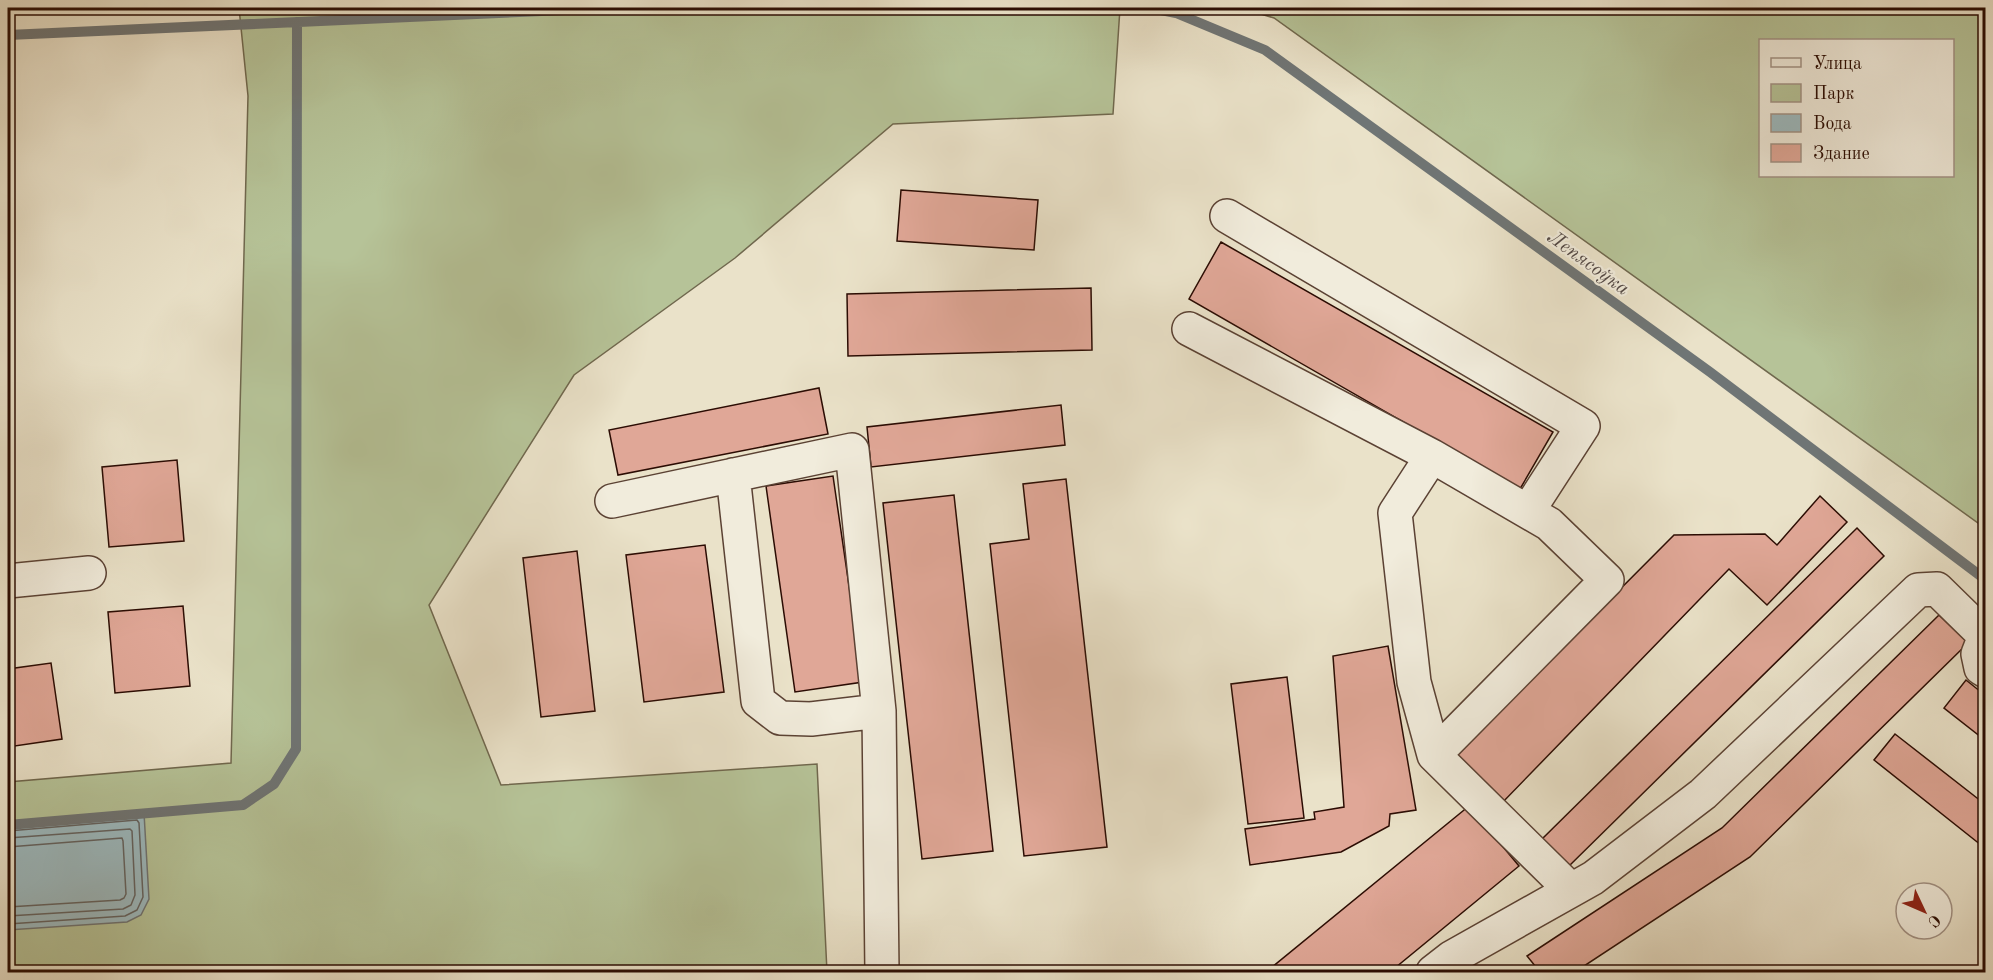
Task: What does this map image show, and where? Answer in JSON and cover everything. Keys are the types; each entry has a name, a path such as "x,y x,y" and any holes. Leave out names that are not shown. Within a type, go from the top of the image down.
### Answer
{"lane":[{"path":"1227,216 1583,426 1528,511"},
{"path":"1189,329 1432,456 1528,511 1549,524 1607,580 1434,755"},
{"path":"612,501 852,450 879,711 882,972"},
{"path":"1432,456 1395,513 1414,682 1434,755 1571,890"},
{"path":"733,475 758,701 780,718 811,719 879,711"},
{"path":"8,581 89,573"},
{"path":"1433,972 1451,958 1593,878 1703,794 1918,590 1937,589 1985,636 1978,654 1981,668 1986,671"}],"green space":[{"path":"239,8 1120,8 1113,114 893,124 735,258 574,375 429,605 501,785 817,764 827,972 8,972 8,782 231,763 248,96"},
{"path":"1241,8 1985,8 1985,528 1274,18"}],"water":[{"path":"144,813 149,899 141,915 127,922 8,930 8,825"}],"building":[{"path":"901,190 1038,200 1034,250 897,241"},
{"path":"1221,242 1553,432 1520,489 1189,299"},
{"path":"1091,288 1092,350 848,356 847,294"},
{"path":"819,388 828,434 618,475 609,430"},
{"path":"1061,405 1065,445 871,467 867,427"},
{"path":"177,460 184,541 109,547 102,467"},
{"path":"833,476 863,682 795,692 766,486"},
{"path":"1066,479 1107,847 1024,856 990,544 1029,539 1023,484"},
{"path":"954,495 993,851 922,859 883,503"},
{"path":"1820,496 1847,522 1767,605 1729,569 1501,804 1453,757 1674,535 1765,534 1777,545"},
{"path":"1857,528 1884,556 1567,868 1540,841"},
{"path":"705,545 724,692 644,702 626,555"},
{"path":"577,551 595,711 541,717 523,558"},
{"path":"183,606 190,686 115,693 108,612"},
{"path":"1939,615 1968,643 1750,857 1575,972 1540,972 1527,956 1722,828"},
{"path":"1388,646 1416,810 1390,814 1389,826 1341,852 1250,865 1245,829 1315,819 1314,812 1344,807 1333,656"},
{"path":"51,663 62,739 8,747 8,704 12,703 8,669"},
{"path":"1287,677 1304,818 1248,824 1231,684"},
{"path":"1966,680 1986,696 1986,741 1944,708"},
{"path":"1895,734 1986,805 1986,849 1874,760"},
{"path":"1469,806 1519,866 1390,972 1266,972"}],"waterway":[{"name":"Лепясоўка","path":"8,35 610,8"},
{"name":"Лепясоўка","path":"1151,8 1176,13 1265,50 1710,372 1986,580"},
{"path":"8,825 243,805 274,784 296,749 297,22"}]}
